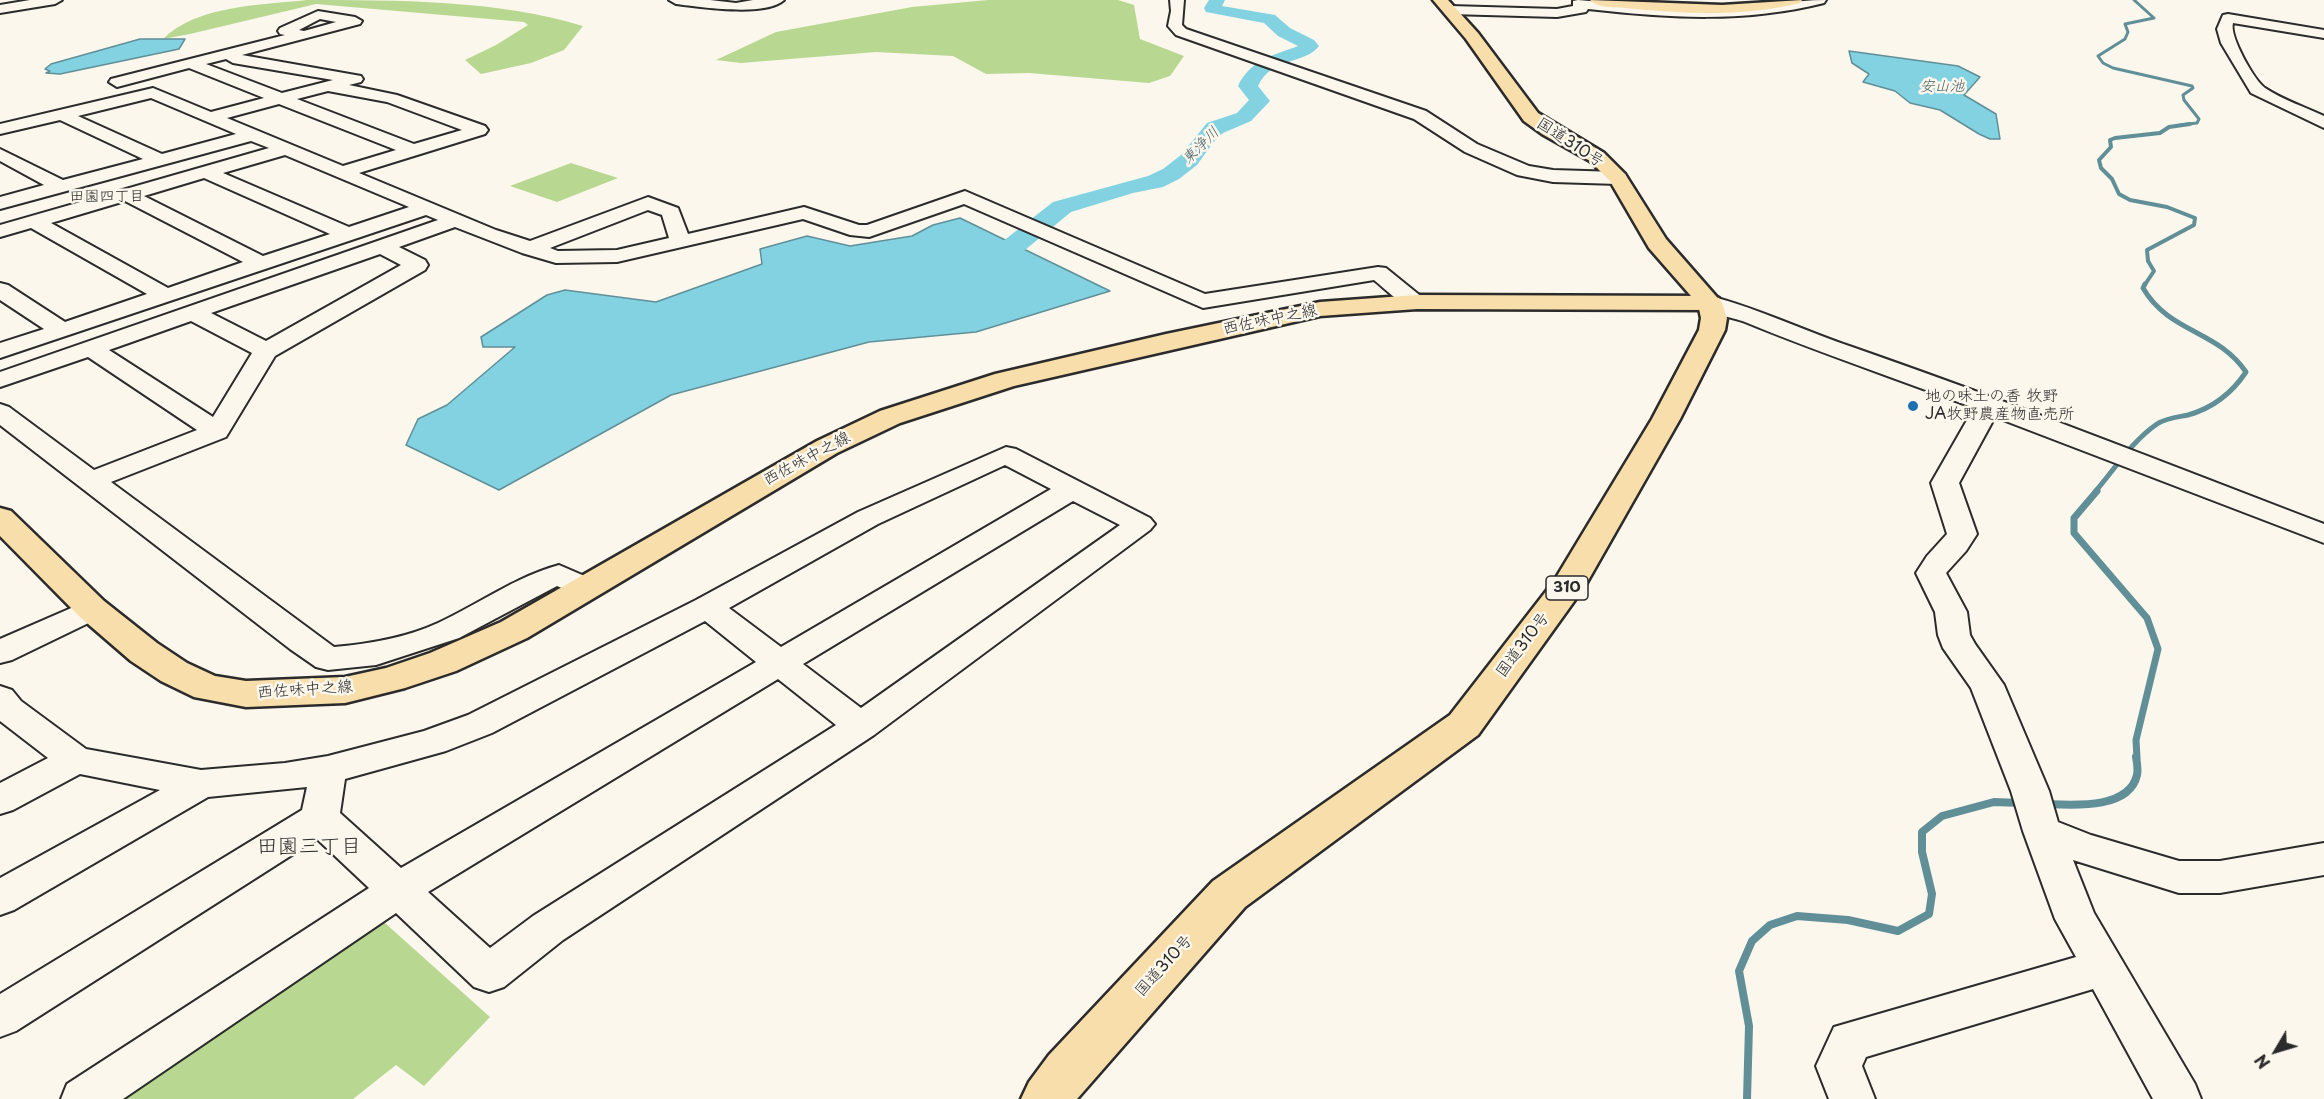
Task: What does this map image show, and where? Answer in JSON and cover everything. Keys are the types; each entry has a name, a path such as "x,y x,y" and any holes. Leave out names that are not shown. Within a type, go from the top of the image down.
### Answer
{"main road":[{"path":"1597,0 1649,6 1768,0"},
{"path":"1619,0 1683,5 1757,0"},
{"path":"1644,0 1747,7 1795,0"},
{"name":"国道310号","path":"1047,1099 1067,1071 1229,894 1464,725 1568,586 1666,419 1712,330 1714,318 1710,303 1657,243 1618,178 1597,157 1531,117 1472,36 1445,5"},
{"name":"西佐味中之線","path":"0,518 92,609 144,652 174,672 207,688 246,694 345,690 392,679 443,662 514,630 827,447 890,417 1005,380 1320,309 1417,302 1710,303"}],"street":[{"path":"0,9 56,0"},
{"path":"676,0 736,7 777,0"},
{"path":"1177,0 1178,11 1175,26 1181,32 1420,115 1471,148 1524,171 1552,176 1618,178"},
{"path":"1539,0 1569,11"},
{"path":"1445,5 1557,13 1581,9 1578,4 1679,12 1759,11 1799,6 1819,0"},
{"path":"2324,34 2228,18 2224,29 2228,43 2257,90 2324,123"},
{"path":"98,86 224,57 304,35"},
{"path":"210,117 355,79 224,57"},
{"path":"191,64 413,150"},
{"path":"328,86 391,98 479,130 342,172"},
{"path":"7,127 58,106 153,93 456,220 529,249 556,257 617,256 804,213 857,231 869,231 964,197 1203,301 1378,273 1417,302"},
{"path":"58,106 162,160"},
{"path":"0,203 252,135"},
{"path":"0,231 286,149"},
{"path":"0,154 61,187"},
{"path":"207,173 347,234"},
{"path":"127,195 261,263"},
{"path":"529,249 648,203 671,212 680,242"},
{"path":"0,351 163,294 427,208"},
{"path":"0,380 456,220"},
{"path":"33,221 163,294"},
{"path":"92,480 218,431 266,351 417,265 382,246"},
{"path":"0,290 60,329"},
{"path":"1710,303 1926,381 2321,533"},
{"path":"191,312 266,351"},
{"path":"90,348 218,431"},
{"path":"1989,405 1945,483 1962,534 1959,542 1935,562 1931,573 1951,612 1957,642 1987,685 2031,791 2042,831 2076,920 2178,1099"},
{"path":"0,412 328,659 376,654 448,631 536,583 559,575 585,588"},
{"path":"3,707 76,760 201,784 285,777 328,770 432,742 480,724 707,607 868,518 1006,455 1140,524 861,726 548,928 489,974 320,818"},
{"path":"84,1099 398,890 1072,489"},
{"path":"707,607 861,726"},
{"path":"0,652 92,609"},
{"path":"0,800 76,760"},
{"path":"0,1017 320,818 328,770"},
{"path":"0,898 201,784"},
{"path":"2042,831 2081,847 2179,877 2220,877 2324,859"},
{"path":"1852,1099 1839,1066 1850,1041 2103,968"}],"green space":[{"path":"307,0 411,1 482,6 551,17 583,26 564,50 531,63 481,74 465,60 496,45 528,25 524,22 316,4 163,39 193,19 211,13"},
{"path":"988,0 1118,0 1134,5 1140,39 1184,56 1170,76 1149,83 1029,73 986,74 953,56 876,52 741,63 716,60 776,32 912,7"},
{"path":"571,163 618,178 557,202 510,186"},
{"path":"376,915 490,1017 424,1086 396,1065 353,1099 112,1099"}],"water":[{"path":"140,39 185,39 179,49 60,74 46,73 50,71 45,69 51,64"},
{"name":"安山池","path":"1849,51 1958,66 1980,77 1964,95 1996,114 2000,139 1990,139 1979,134 1940,110 1910,103 1895,91 1863,82 1869,74 1852,63"},
{"path":"960,218 1110,291 976,332 869,342 671,395 499,490 406,445 418,419 447,405 515,347 483,347 481,337 547,295 565,290 656,302 762,264 760,249 807,236 850,246 912,236 933,225"}],"waterway":[{"name":"東浄川","path":"975,277 1062,207 1129,187 1155,182 1171,174 1189,160 1215,128 1244,117 1260,101 1248,86 1258,72 1273,61 1310,46 1284,32 1269,19 1212,8 1217,0"},
{"path":"2134,0 2154,18 2125,24 2128,32 2125,39 2098,56 2103,63 2113,68 2192,86 2193,88 2183,95 2184,100 2199,119 2197,123 2180,125"},
{"path":"2144,286 2154,271 2148,261 2147,250 2194,225 2195,218 2167,207 2130,200 2119,194 2112,179 2101,168 2099,160 2111,147 2110,140 2115,138 2160,133 2169,127 2190,124"},
{"path":"2095,492 2131,447 2148,431 2164,420 2188,415 2214,404 2235,387 2246,372 2222,347 2166,314 2154,303 2143,288 2144,286"},
{"path":"2097,491 2074,518 2074,533 2147,618 2158,649 2136,740 2137,758"},
{"path":"2046,804 2070,805 2112,800 2132,786 2137,775 2136,757"},
{"path":"1747,1099 1749,1026 1739,971 1752,941 1770,925 1797,916 1848,920 1898,931 1929,914 1932,894 1922,852 1922,832 1942,816 1994,802 2021,803"}],"place":[{"name":"地の味土の香 牧野 JA牧野農産物直売所","path":"1913,406"}],"district":[{"name":"田園四丁目","path":"107,197"},
{"name":"田園三丁目","path":"309,847"}]}
